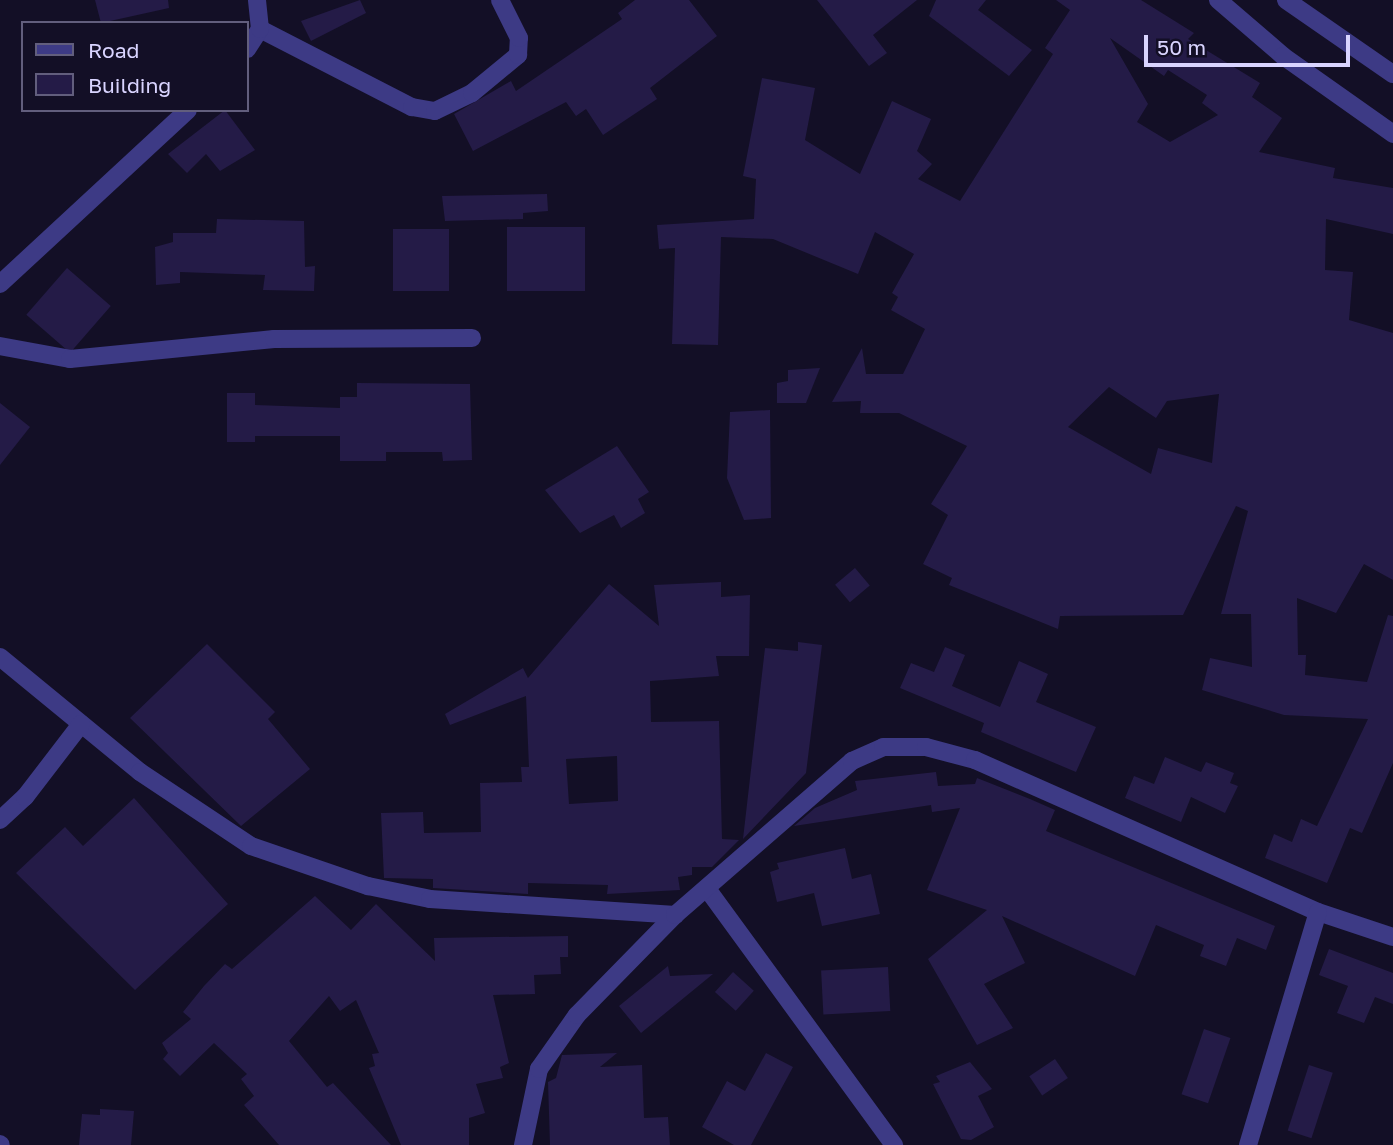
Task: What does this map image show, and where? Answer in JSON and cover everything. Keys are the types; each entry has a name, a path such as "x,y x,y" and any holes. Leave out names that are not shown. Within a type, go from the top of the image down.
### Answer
{"street":[{"path":"248,47 260,29 257,0"},
{"path":"260,29 412,107 435,111 471,93 518,55 519,38 500,0"},
{"path":"1218,0 1283,56 1393,134"},
{"path":"1286,0 1393,74"},
{"path":"0,284 186,112"},
{"path":"0,346 70,359 274,339 472,338"},
{"path":"0,657 140,772 251,846 368,886 430,899 675,915"},
{"path":"0,820 26,797 81,724"},
{"path":"523,1145 539,1069 576,1015 675,915 708,890 852,761 883,747 926,747 975,760 1118,819 1318,912 1393,937"},
{"path":"708,890 894,1145"},
{"path":"1248,1145 1318,912"}],"building":[{"path":"95,0 168,0 169,8 100,21"},
{"path":"360,0 366,13 311,41 301,21"},
{"path":"635,0 689,0 717,36 650,88 657,99 603,135 586,109 576,116 566,102 473,151 454,114 511,81 516,91 622,19 618,13"},
{"path":"817,0 917,0 873,35 887,53 869,66"},
{"path":"936,0 986,0 978,10 1032,50 1009,76 929,16"},
{"path":"1056,0 1141,0 1194,33 1188,39 1260,83 1252,97 1282,118 1259,152 1335,168 1333,178 1393,188 1393,234 1326,219 1325,270 1353,272 1349,320 1393,333 1393,580 1364,564 1336,613 1297,598 1298,655 1306,655 1305,675 1367,682 1388,615 1393,616 1393,763 1362,833 1350,828 1327,883 1265,858 1274,834 1292,842 1301,819 1317,826 1368,719 1284,715 1202,690 1210,658 1252,667 1251,614 1221,614 1248,511 1236,506 1183,615 1060,616 1058,629 949,585 952,578 923,564 948,515 931,504 967,446 899,413 860,413 861,401 832,402 862,348 866,374 903,374 925,329 891,310 898,297 892,293 914,254 875,232 858,274 773,239 721,237 718,345 672,344 675,248 659,249 657,225 754,219 756,179 743,176 762,78 815,88 805,140 860,174 892,101 931,119 917,151 932,164 918,179 960,201 1053,54 1045,48 1070,10","holes":["1110,38 1164,76 1168,70 1207,95 1202,103 1218,115 1170,142 1137,122 1148,104","1109,387 1156,418 1167,401 1219,394 1212,463 1158,448 1151,474 1068,427"]},
{"path":"222,112 226,112 255,150 220,171 206,154 187,173 168,154"},
{"path":"547,194 548,211 523,213 523,219 445,221 442,196"},
{"path":"217,219 304,221 305,267 315,266 314,291 263,290 265,275 180,272 180,283 156,285 155,247 173,242 173,233 216,233"},
{"path":"507,227 585,227 585,291 507,291"},
{"path":"393,229 449,229 449,291 393,291"},
{"path":"67,268 111,306 70,353 26,315"},
{"path":"820,368 806,403 777,403 777,383 788,381 788,370"},
{"path":"357,383 470,384 472,460 443,461 442,452 386,452 386,461 340,461 340,436 255,436 255,442 227,442 227,393 255,393 255,405 340,408 340,397 357,397"},
{"path":"0,403 30,427 0,465"},
{"path":"770,410 771,518 744,520 727,478 730,412"},
{"path":"617,446 649,492 638,499 645,513 621,528 614,515 580,533 545,490"},
{"path":"855,568 870,586 850,602 835,585"},
{"path":"721,582 721,597 750,595 749,656 716,656 719,676 650,681 651,722 719,721 722,839 739,840 712,867 692,867 692,875 678,877 680,890 607,894 608,885 528,883 528,894 433,888 433,879 384,878 381,813 423,812 424,833 481,832 480,783 522,782 521,767 529,767 526,696 450,725 445,714 523,668 528,678 609,584 659,626 654,585","holes":["617,756 618,801 569,804 566,759"]},
{"path":"798,642 822,645 806,773 743,839 765,648 798,651"},
{"path":"207,644 275,712 268,719 310,769 241,826 130,718"},
{"path":"945,647 965,655 952,686 1000,707 1019,661 1048,674 1036,702 1096,727 1076,772 981,732 984,723 900,688 911,663 934,672"},
{"path":"1165,757 1201,772 1206,762 1234,773 1230,783 1238,786 1225,813 1191,797 1181,822 1125,798 1134,776 1154,784"},
{"path":"936,772 938,786 975,784 977,778 1055,810 1046,831 1275,926 1266,950 1237,938 1226,966 1200,956 1204,945 1156,925 1135,976 1002,916 1025,963 984,984 1013,1028 977,1045 928,959 987,910 927,890 960,808 932,812 931,805 794,826 815,808 857,790 855,781"},
{"path":"134,798 228,904 135,990 16,873 65,827 83,846"},
{"path":"845,848 852,879 871,874 880,914 822,926 814,893 777,902 770,872 779,869 777,863"},
{"path":"315,896 351,930 376,904 435,961 434,938 568,936 568,957 560,957 561,974 534,975 535,994 493,995 509,1063 500,1067 503,1078 476,1084 485,1113 469,1118 469,1145 401,1145 369,1068 375,1066 372,1054 379,1053 356,1000 340,1011 329,996 289,1041 327,1087 333,1083 391,1145 279,1145 244,1105 254,1096 241,1079 247,1074 214,1043 180,1076 163,1059 168,1053 162,1043 191,1019 183,1012 204,986 225,964 232,969"},
{"path":"1329,949 1393,973 1393,1004 1375,997 1364,1023 1337,1013 1348,986 1319,975"},
{"path":"668,966 670,976 713,974 641,1033 619,1006"},
{"path":"888,967 890,1011 823,1014 821,971"},
{"path":"733,972 754,991 736,1011 715,992"},
{"path":"1204,1029 1230,1038 1208,1103 1182,1094"},
{"path":"617,1053 600,1067 642,1065 644,1118 668,1117 670,1145 550,1145 548,1082 556,1078 562,1055"},
{"path":"766,1053 793,1067 751,1145 734,1145 702,1127 727,1081 745,1091"},
{"path":"1055,1059 1068,1078 1042,1095 1029,1076"},
{"path":"970,1062 992,1089 978,1096 994,1127 971,1140 961,1139 933,1084 940,1082 936,1076"},
{"path":"1309,1065 1333,1073 1311,1138 1288,1131"},
{"path":"100,1109 134,1111 131,1145 79,1145 82,1114 100,1115"}]}
